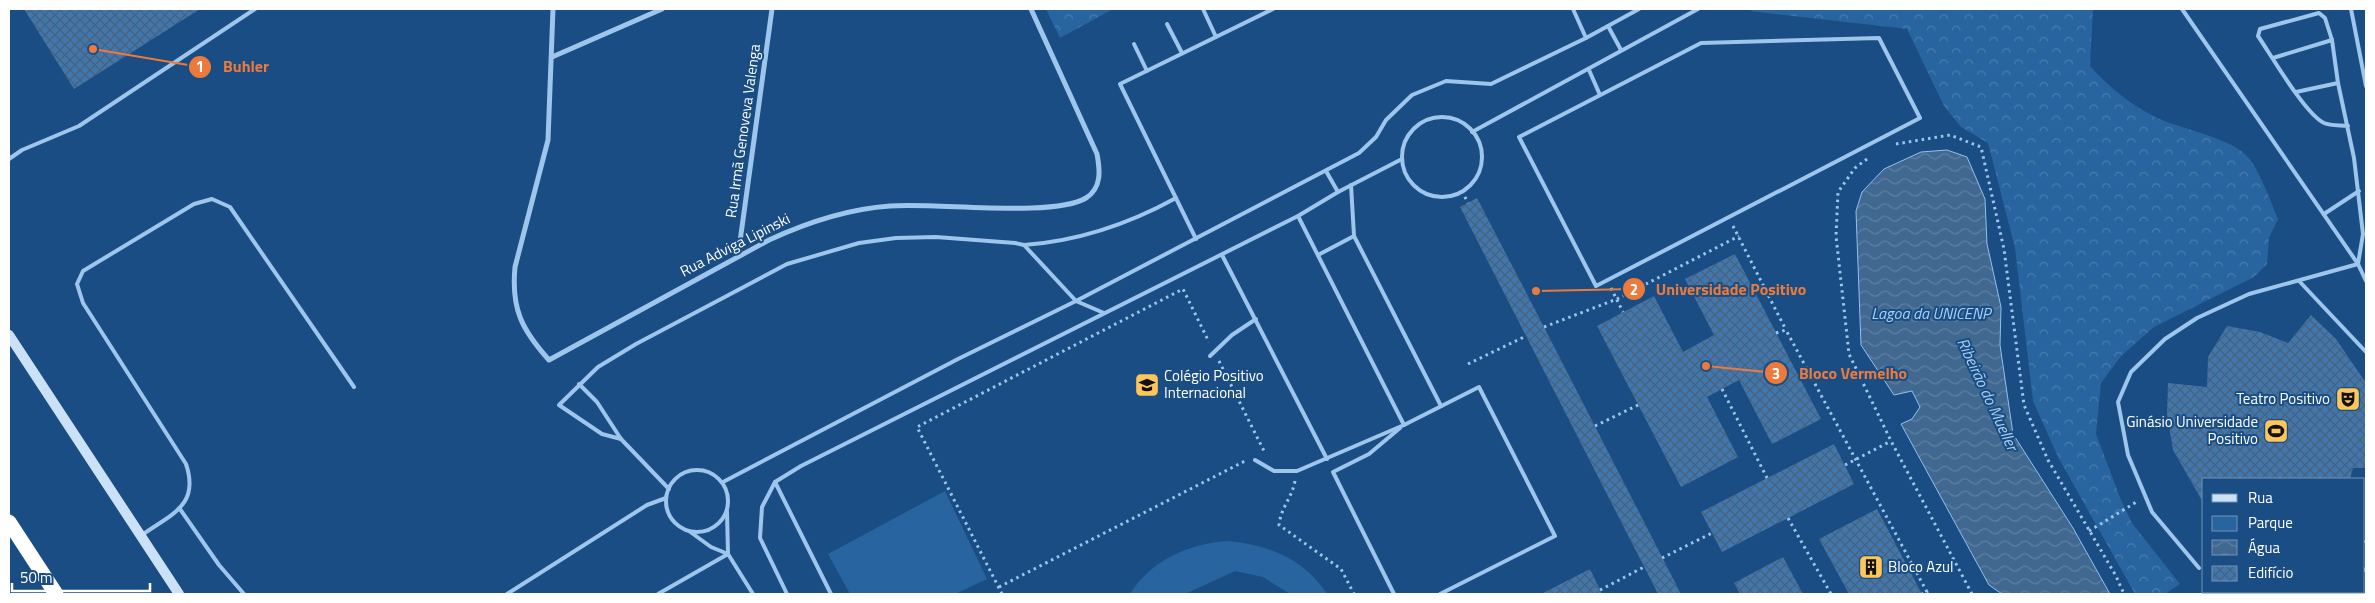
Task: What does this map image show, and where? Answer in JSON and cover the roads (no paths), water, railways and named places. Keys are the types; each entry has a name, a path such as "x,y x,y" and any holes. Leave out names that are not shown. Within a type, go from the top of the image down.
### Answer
{"highway":[{"path":"9,522 56,594"}],"main road":[{"path":"9,334 179,594"}],"street":[{"path":"554,9 552,57 662,9"},
{"name":"Rua Irmã Genoveva Valenga","path":"738,256 772,9"},
{"name":"Rua Adviga Lipinski","path":"552,57 548,140 515,267 513,288 515,306 522,325 532,342 549,360 738,256 800,225 857,209 918,204 1048,207 1070,204 1085,198 1095,191 1099,179 1096,154 1030,9"}],"lane":[{"path":"9,159 22,150 79,126 255,9"},
{"path":"1203,9 1216,36"},
{"path":"1196,239 1120,84 1273,9"},
{"path":"1573,9 1586,38"},
{"path":"723,482 1359,153 1376,137 1386,120 1412,95 1446,81 1491,84 1586,38 1638,9"},
{"path":"1472,132 1698,9"},
{"path":"2182,9 2358,264 2366,281"},
{"path":"2351,9 2366,86"},
{"path":"2348,126 2325,124 2317,118 2296,92 2258,36 2260,29 2267,25 2320,13 2325,18 2332,40 2338,83 2348,126 2359,191 2363,234 2358,264"},
{"path":"1167,24 1182,53"},
{"path":"1608,26 1621,50"},
{"path":"1878,38 1920,118 1596,286 1519,137 1600,95 1701,43 1878,38"},
{"path":"2273,58 2332,40"},
{"path":"1134,44 1147,70"},
{"path":"1589,70 1600,95"},
{"path":"2296,92 2338,83"},
{"path":"1439,117 1452,118 1463,123 1472,132 1481,150 1481,160 1475,179 1462,191 1445,197 1432,196 1420,191 1410,182 1404,171 1402,159 1403,146 1408,135 1417,126 1427,120 1439,117"},
{"path":"787,594 760,538 762,507 775,482 801,466 1298,216 1338,192 1402,159"},
{"path":"1326,171 1338,192"},
{"path":"1351,185 1354,236 1441,406"},
{"path":"2324,214 2359,191"},
{"path":"622,439 602,434 559,405 598,367 636,344 787,264 859,243 896,238 936,237 1024,245 1055,243 1108,230 1147,214 1176,198"},
{"path":"140,536 180,509 190,495 191,480 186,464 83,303 77,284 83,271 194,204 212,199 230,207 354,386"},
{"path":"1298,216 1404,425"},
{"path":"1318,254 1354,236"},
{"path":"1024,245 1076,301 1104,313"},
{"path":"1222,255 1327,459"},
{"path":"2199,568 2152,512 2128,455 2118,402 2131,372 2165,339 2197,318 2249,294 2300,282 2358,264"},
{"path":"2300,282 2366,352"},
{"path":"1210,356 1232,335 1256,319"},
{"path":"579,384 597,402 622,439 669,489"},
{"path":"1254,459 1274,471 1297,471 1327,459 1368,438 1404,425 1479,387 1555,536 1440,594"},
{"path":"1394,594 1333,472 1369,454 1404,425"},
{"path":"728,554 711,547 677,524 668,512 666,498 669,489 681,475 692,470 704,470 715,475 723,482 728,496 728,554 753,594"},
{"path":"775,482 831,594"},
{"path":"507,594 647,505 666,498"},
{"path":"180,509 219,565 244,594"},
{"path":"689,531 707,531 720,523 727,510"},
{"path":"658,594 728,554"}],"water":[{"name":"Lagoa da UNICENP","path":"1947,150 1967,157 1985,199 1987,244 2001,307 2000,345 2013,434 2073,528 2110,594 2002,594 1989,585 1901,424 1912,419 1920,407 1912,391 1894,395 1861,345 1856,211 1862,192 1884,169 1921,152"}],"place":[{"name":"Buhler","path":"93,49"},
{"name":"Universidade Positivo","path":"1536,291"},
{"name":"Bloco Vermelho","path":"1706,366"},
{"name":"Colégio Positivo Internacional","path":"1147,385"},
{"name":"Teatro Positivo","path":"2348,399"},
{"name":"Ginásio Universidade Positivo","path":"2276,431"},
{"name":"Bloco Azul","path":"1871,567"}],"water label":[{"name":"Ribeirão do Mueller","path":"1988,394"}]}
